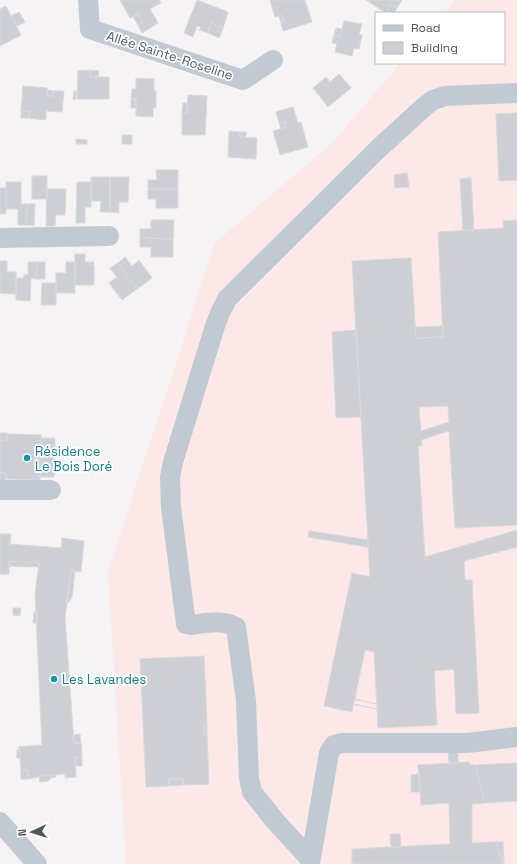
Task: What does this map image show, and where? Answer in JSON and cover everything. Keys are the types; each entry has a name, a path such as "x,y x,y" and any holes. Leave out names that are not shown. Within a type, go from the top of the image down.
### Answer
{"street":[{"name":"Allée Sainte-Roseline","path":"88,0 90,29 243,80 273,60"},
{"path":"310,861 252,792 249,778 246,701 236,627 229,623 221,622 191,625 186,624 171,507 170,477 173,462 215,326 227,299 377,150 424,106 433,100 445,96 517,93"},
{"path":"0,238 109,236"},
{"path":"0,490 50,490"},
{"path":"310,861 329,753 334,745 467,743 517,737"},
{"path":"0,822 37,864"}],"shaded area":[{"path":"456,0 517,0 517,864 126,864 108,572 215,243 331,144 400,64 505,64 505,12 445,12"}],"building":[{"path":"120,0 159,0 161,3 150,9 158,23 142,33 138,25 143,22 138,14 130,18"},
{"path":"197,0 228,12 223,28 211,23 208,33 199,30 201,27 197,26 193,37 184,33"},
{"path":"270,0 305,0 312,22 283,31 281,23 284,22 282,15 275,17"},
{"path":"366,0 402,0 397,8 391,4 387,12"},
{"path":"391,4 397,8 395,12 387,12"},
{"path":"6,6 21,35 0,46 0,9"},
{"path":"19,12 25,22 17,26 11,16"},
{"path":"138,14 143,22 138,25 133,17"},
{"path":"282,15 284,22 281,23 279,16"},
{"path":"344,21 362,24 359,34 362,35 359,49 354,48 352,56 335,52 337,44 332,43 334,35 340,37"},
{"path":"211,23 223,28 219,38 208,33"},
{"path":"336,28 342,29 340,37 334,35"},
{"path":"90,70 90,77 109,77 109,99 77,99 78,71"},
{"path":"90,70 99,71 98,77 90,77"},
{"path":"339,74 351,88 328,107 313,88 320,82 325,86"},
{"path":"326,77 330,82 325,86 320,82"},
{"path":"136,78 154,79 156,108 153,108 153,117 136,116 136,99 131,99 132,89 136,89"},
{"path":"23,86 47,88 47,96 53,96 53,91 64,91 62,112 46,111 46,120 29,118 30,111 21,111"},
{"path":"47,90 53,91 53,96 47,96"},
{"path":"74,91 76,91 76,99 73,100"},
{"path":"188,95 207,96 205,135 182,135 182,112 187,113"},
{"path":"131,99 136,99 136,108 131,108"},
{"path":"183,103 188,103 187,113 182,112"},
{"path":"293,107 298,123 301,122 308,147 280,155 273,131 286,127 285,121 279,123 276,112"},
{"path":"21,111 30,111 29,118 21,118"},
{"path":"517,113 517,180 499,181 496,114"},
{"path":"285,121 286,127 281,129 279,123"},
{"path":"229,131 240,132 239,137 257,138 256,159 228,157"},
{"path":"240,132 246,132 246,137 239,137"},
{"path":"122,135 132,135 132,144 122,144"},
{"path":"76,139 87,140 87,144 76,144"},
{"path":"156,170 178,170 178,189 148,189 148,180 157,180"},
{"path":"407,173 409,187 395,188 394,175"},
{"path":"32,176 47,176 47,199 32,199"},
{"path":"91,177 110,177 110,212 100,212 101,201 91,201"},
{"path":"110,177 129,177 128,202 119,202 119,213 110,212"},
{"path":"471,178 474,230 463,231 460,179"},
{"path":"6,182 21,182 21,204 27,204 26,225 18,225 18,209 6,209"},
{"path":"77,182 91,182 91,207 85,207 85,223 76,223"},
{"path":"0,188 6,188 6,214 0,214"},
{"path":"47,189 66,189 65,215 56,215 55,226 46,226"},
{"path":"148,189 178,189 178,208 156,208 156,199 148,199"},
{"path":"27,204 35,204 34,225 26,225"},
{"path":"151,220 174,220 173,239 140,238 140,229 151,229"},
{"path":"517,220 517,525 455,528 449,431 421,440 422,446 418,446 425,557 517,530 517,547 464,561 465,580 472,580 479,713 456,714 454,669 434,671 437,725 378,728 374,652 365,650 352,712 324,706 352,573 370,577 352,261 411,258 416,338 443,337 438,232 504,228 503,221","holes":["448,406 449,422 421,431 419,407"]},
{"path":"140,238 173,239 173,257 151,257 151,247 140,247"},
{"path":"75,254 85,254 85,262 89,262 89,265 94,265 94,285 75,285"},
{"path":"125,257 132,266 139,260 152,278 137,289 118,263"},
{"path":"0,261 7,261 7,272 16,272 16,294 0,293"},
{"path":"28,262 37,262 36,279 31,278 30,301 16,300 16,278 24,278 24,275 28,275"},
{"path":"37,262 45,262 45,279 36,279"},
{"path":"66,262 75,262 75,293 56,293 56,273 66,273"},
{"path":"89,262 94,262 94,265 89,265"},
{"path":"118,263 137,289 122,300 109,283 117,277 110,268"},
{"path":"42,283 56,283 56,305 41,305"},
{"path":"443,326 443,337 416,338 415,327"},
{"path":"356,330 361,417 336,418 332,332"},
{"path":"0,433 7,433 7,440 0,440"},
{"name":"Résidence Le Bois Doré","path":"7,434 41,435 41,445 55,445 54,470 40,470 40,480 7,479 6,473 0,473 0,440 7,440"},
{"path":"41,438 55,438 55,445 41,445"},
{"path":"40,470 54,470 54,477 40,477"},
{"path":"0,473 6,473 6,481 0,481"},
{"path":"309,531 368,540 368,547 308,537"},
{"name":"Les Lavandes","path":"0,534 11,534 10,544 61,548 62,538 84,541 81,572 71,571 65,618 74,743 81,743 82,757 75,758 76,777 65,778 65,774 39,776 28,779 28,770 21,770 19,747 42,745 35,594 39,563 9,561 9,574 0,574"},
{"path":"9,561 39,563 39,567 9,566"},
{"path":"71,571 75,571 72,598 66,605"},
{"path":"13,608 21,608 20,616 13,615"},
{"path":"34,612 37,613 37,623 33,623"},
{"path":"204,656 207,723 204,723 204,735 207,734 209,784 183,785 183,779 169,779 169,786 146,787 140,659"},
{"path":"354,699 377,704 377,709 353,704"},
{"path":"354,699 377,704 377,709 353,704"},
{"path":"204,723 207,723 207,734 204,735"},
{"path":"80,734 81,743 74,743 73,735"},
{"path":"20,749 20,758 17,758 17,750"},
{"path":"448,749 458,749 458,763 449,763"},
{"path":"82,757 82,766 75,766 75,758"},
{"path":"469,762 469,765 475,765 485,803 472,804 472,843 496,842 503,864 352,864 352,849 450,844 449,803 421,805 418,765"},
{"path":"517,763 517,801 485,803 475,765"},
{"path":"21,770 28,770 28,779 21,779"},
{"path":"419,774 420,792 411,792 411,775"},
{"path":"56,775 56,777 51,778 48,781 40,782 39,776"},
{"path":"169,779 183,779 183,785 169,786"},
{"path":"390,834 400,834 401,848 391,847"},
{"path":"496,842 503,842 504,864 503,864"}],"place":[{"name":"Résidence Le Bois Doré","path":"27,458"},
{"name":"Les Lavandes","path":"54,679"}]}
